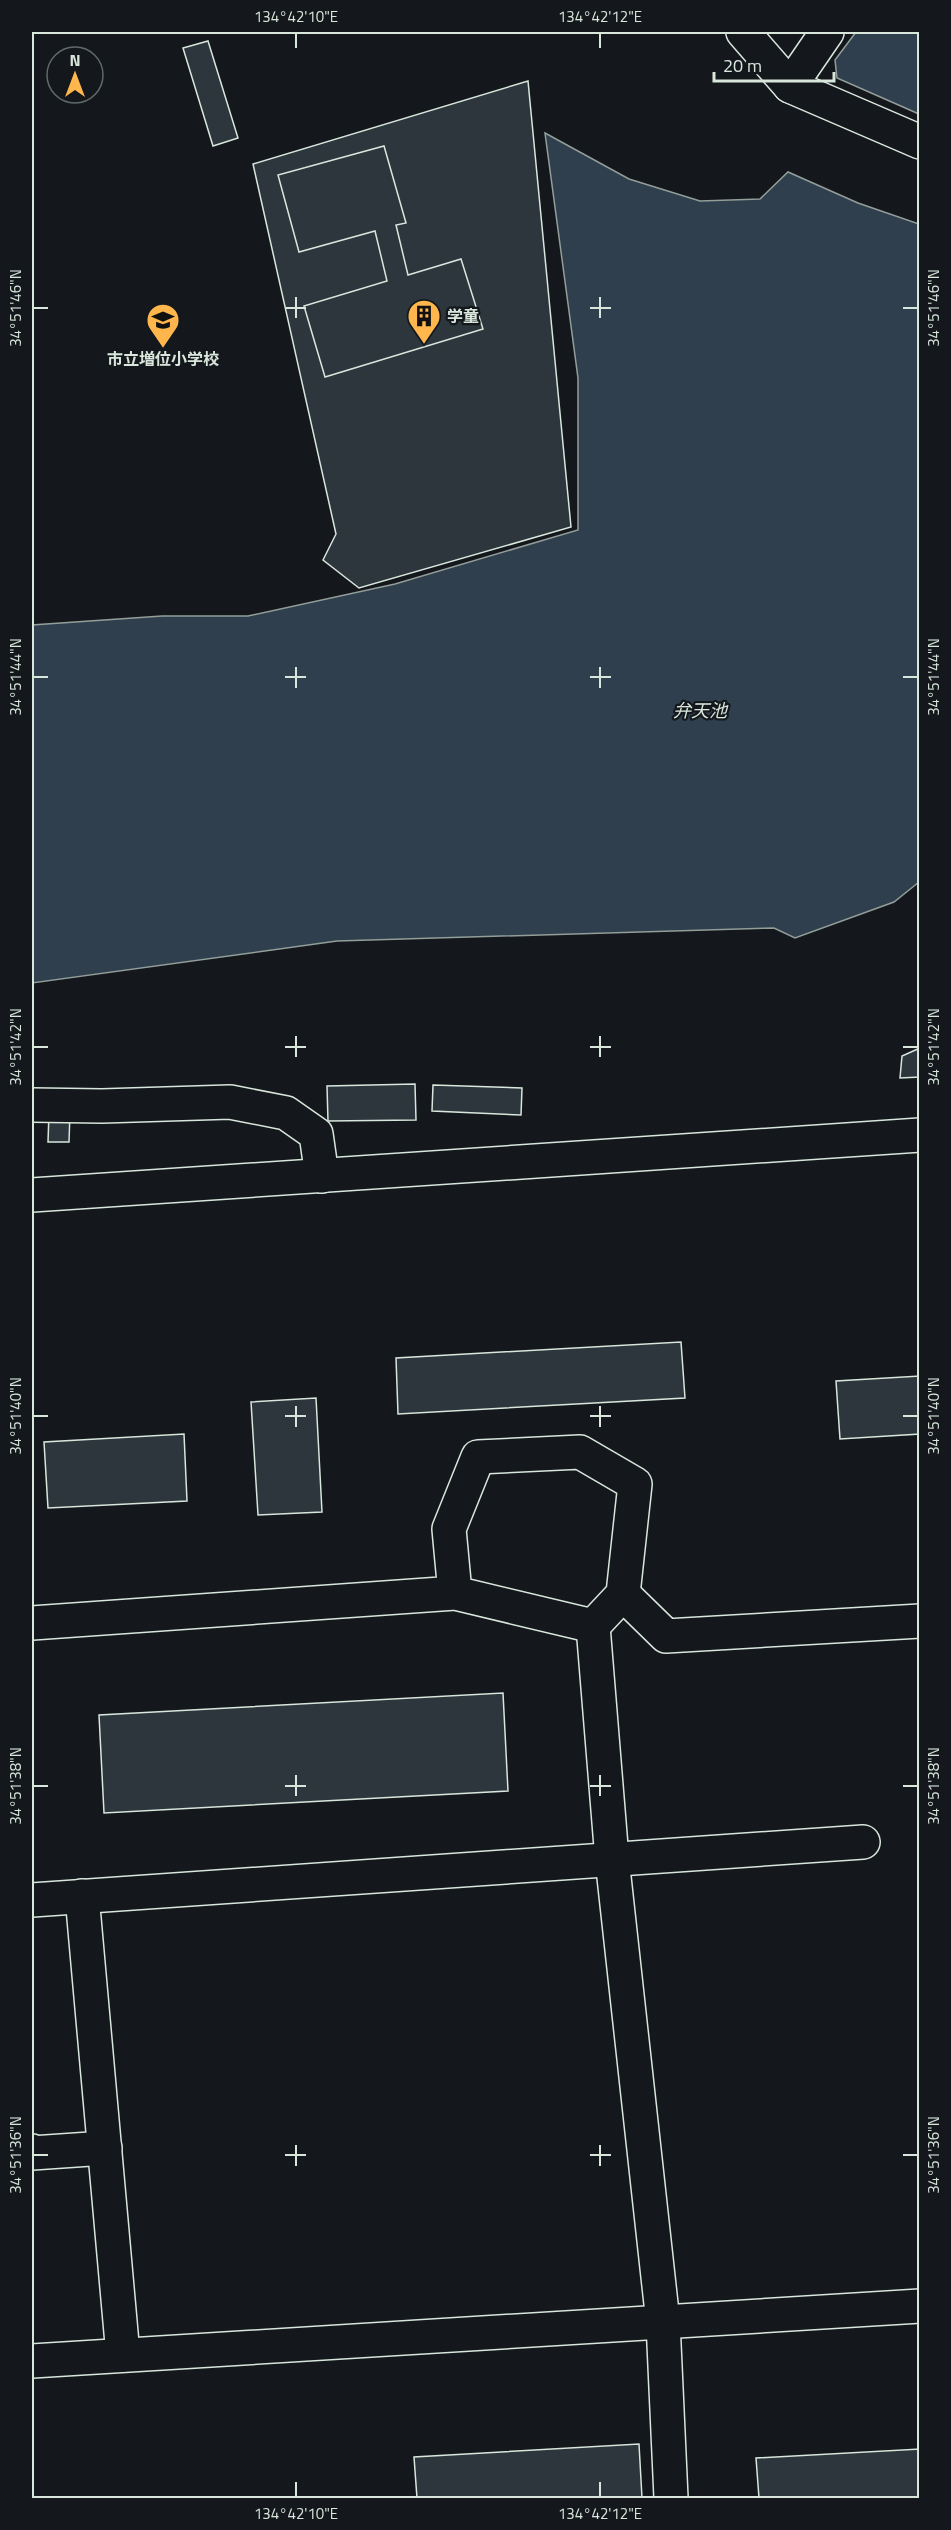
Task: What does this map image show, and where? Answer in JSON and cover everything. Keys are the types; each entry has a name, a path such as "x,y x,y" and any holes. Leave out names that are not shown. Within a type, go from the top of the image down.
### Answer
{"street":[{"path":"743,32 790,86 920,142"},
{"path":"790,86 827,32"},
{"path":"32,1106 230,1102 286,1113 316,1134 322,1176"},
{"path":"32,1195 920,1135"},
{"path":"455,1593 449,1529 478,1458 580,1452 635,1484 623,1594 593,1626 612,1859 663,2322 671,2499"},
{"path":"32,1623 455,1593 593,1626"},
{"path":"623,1594 666,1636 920,1621"},
{"path":"32,1900 863,1842"},
{"path":"82,1896 123,2355"},
{"path":"32,2151 32,2153 105,2148"},
{"path":"32,2361 920,2306"}],"water":[{"path":"856,32 919,32 919,114 837,78 835,60"},
{"name":"弁天池","path":"545,133 629,179 700,201 760,199 788,172 858,203 919,224 919,882 894,902 795,938 774,928 337,941 32,983 32,625 162,616 248,616 395,584 578,530 578,378"}],"building":[{"path":"208,41 238,138 213,146 183,48"},
{"name":"学童","path":"528,81 571,527 359,588 323,560 336,534 253,164"},
{"path":"384,146 406,223 396,225 408,275 461,259 483,329 325,377 304,306 387,281 375,231 299,252 278,175"},
{"path":"920,1048 920,1077 900,1078 902,1056"},
{"path":"415,1084 416,1120 328,1121 327,1086"},
{"path":"433,1085 522,1088 521,1115 432,1111"},
{"path":"49,1113 70,1113 69,1142 48,1142"},
{"path":"681,1342 685,1398 398,1414 396,1358"},
{"path":"920,1376 920,1434 840,1439 836,1381"},
{"path":"316,1398 322,1512 258,1515 251,1402"},
{"path":"184,1434 187,1501 48,1508 44,1442"},
{"path":"503,1693 508,1791 104,1813 99,1715"},
{"path":"639,2444 642,2498 417,2498 414,2457"},
{"path":"920,2449 920,2498 759,2498 756,2458"}],"place":[{"name":"学童","path":"424,345"},
{"name":"市立増位小学校","path":"163,349"}]}
